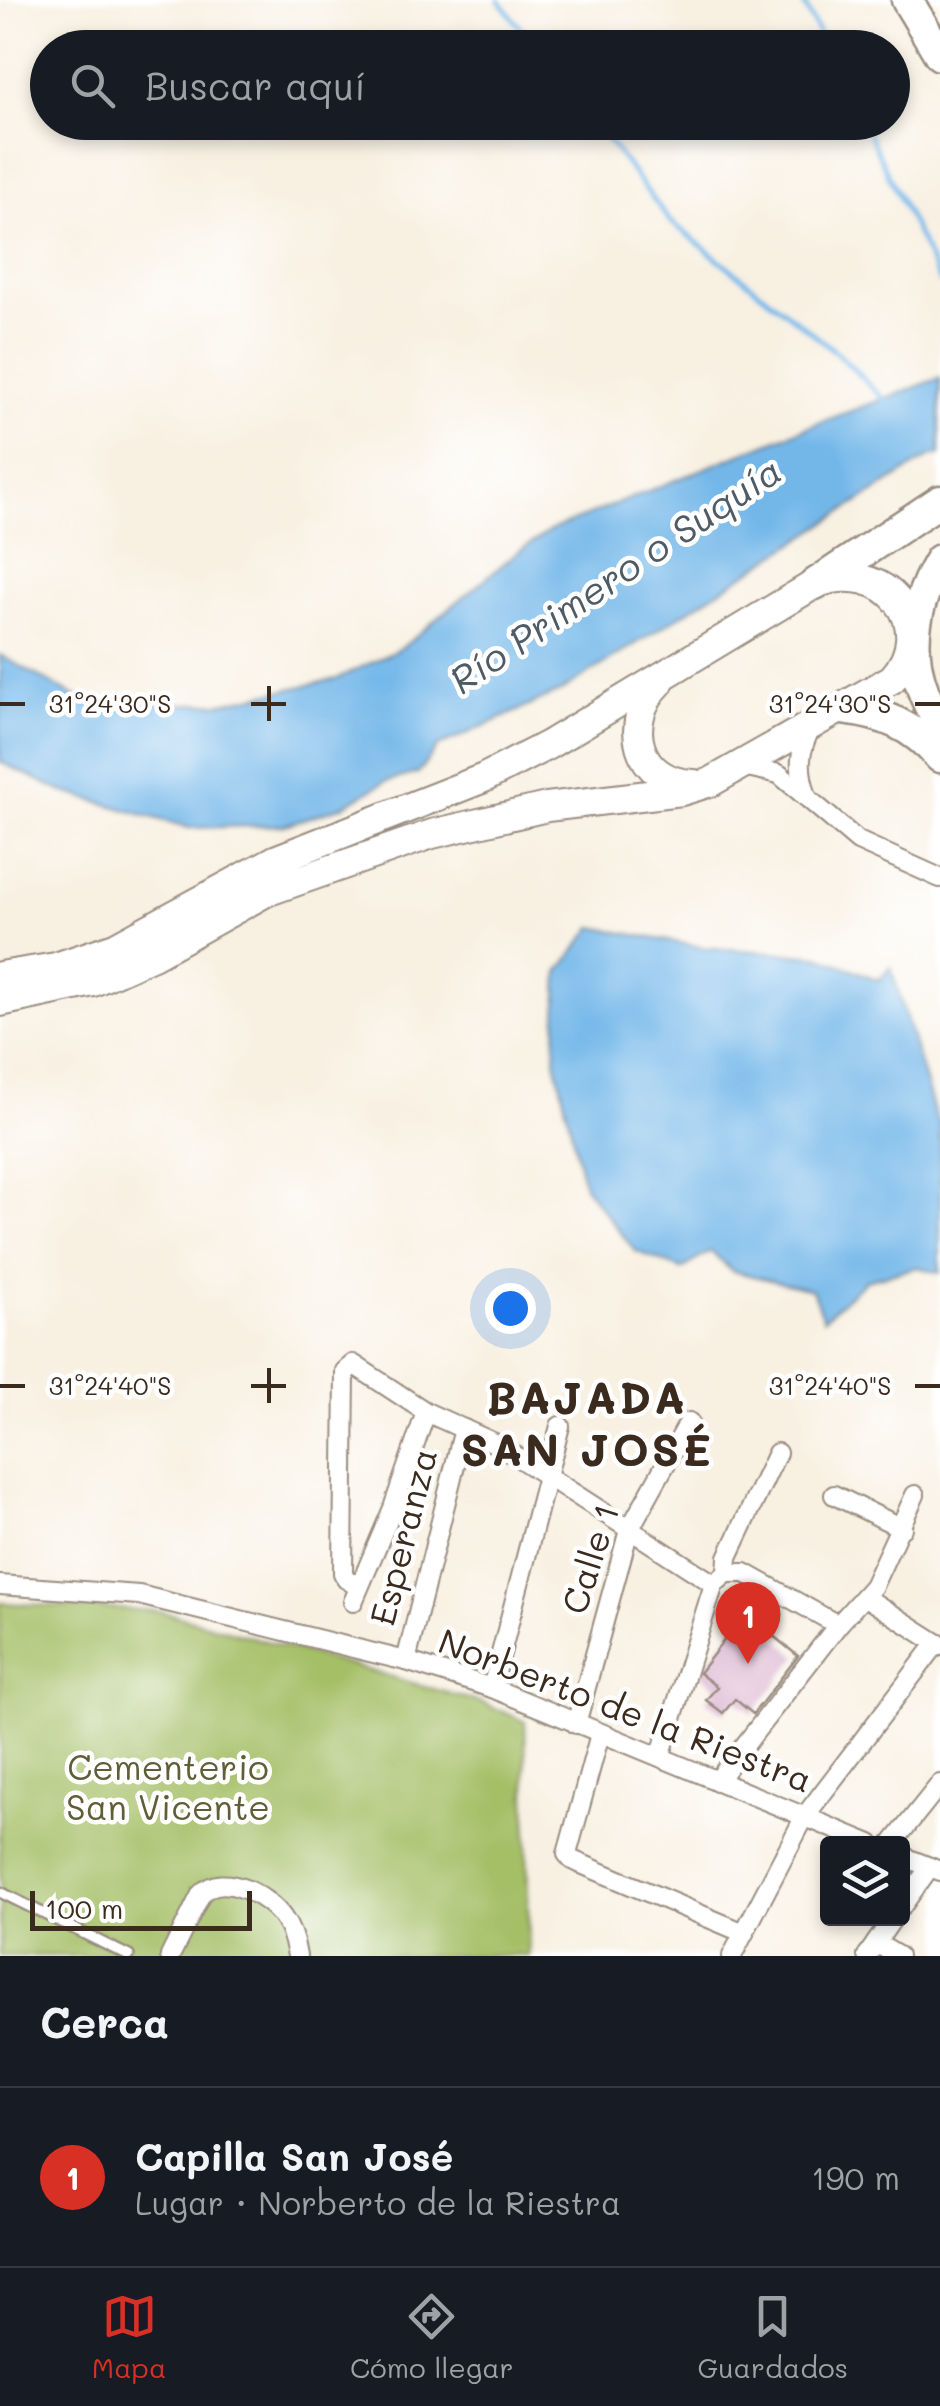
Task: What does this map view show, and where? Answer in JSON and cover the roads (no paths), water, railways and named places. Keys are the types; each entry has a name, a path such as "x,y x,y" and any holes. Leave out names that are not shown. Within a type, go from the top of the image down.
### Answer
{"highway":[{"path":"906,0 940,55"},
{"path":"815,584 940,501"},
{"path":"940,560 926,587 912,644 926,697 940,724"},
{"path":"843,709 895,720 922,737 940,757"}],"main road":[{"path":"0,976 56,967 115,948 275,860 412,808 515,763 815,584 842,576 865,578 882,584 906,612 912,644 907,663 892,679 711,782 682,791 546,807 432,834 266,892 94,982 0,1002"},
{"path":"668,674 642,705 637,723 639,744 649,763 670,780 711,782"}],"street":[{"path":"808,797 800,757 812,726"},
{"path":"743,766 779,774 858,841 940,878"},
{"path":"426,1412 404,1480 356,1595 344,1572 348,1365 361,1366 426,1412 499,1446 629,1530 721,1579 745,1573 838,1625"},
{"name":"Calle 1","path":"576,1724 629,1530 689,1422"},
{"path":"492,1688 560,1426"},
{"name":"Esperanza","path":"406,1661 464,1429"},
{"path":"660,1756 728,1557 777,1453"},
{"path":"834,1494 902,1528"},
{"path":"717,1781 838,1625 865,1597 915,1495"},
{"name":"Norberto de la Riestra","path":"0,1585 139,1595 406,1661 492,1688 852,1836"},
{"path":"732,1956 805,1816 938,1644 865,1597"},
{"path":"600,1734 567,1854 572,1860 744,1933"},
{"path":"898,1836 940,1784"},
{"path":"910,1859 935,1869 910,1897"},
{"path":"170,1956 201,1894 214,1884 226,1882 263,1898 276,1909 289,1927 297,1956"},
{"path":"888,1926 872,1950 898,1956"}],"lane":[{"path":"0,1892 129,1956"}],"water":[{"name":"Río Primero o Suquía","path":"940,378 940,455 931,456 560,692 439,746 418,773 385,782 343,806 285,825 189,828 61,791 0,762 0,655 82,700 157,705 222,703 337,679 403,647 514,555 551,530"},
{"path":"593,927 701,947 819,956 879,980 891,967 940,1121 940,1273 918,1267 866,1280 823,1319 812,1290 732,1271 711,1251 682,1269 635,1251 584,1186 555,1060 559,972"}],"waterway":[{"path":"499,0 522,30"},
{"path":"802,0 817,30"},
{"path":"608,140 670,221 835,351 887,402"},
{"path":"872,140 940,282"}],"place":[{"name":"Capilla San José","path":"748,1664"}],"district":[{"name":"BAJADA SAN JOSÉ","path":"587,1424"}],"park label":[{"name":"Cementerio San Vicente","path":"168,1788"}]}
